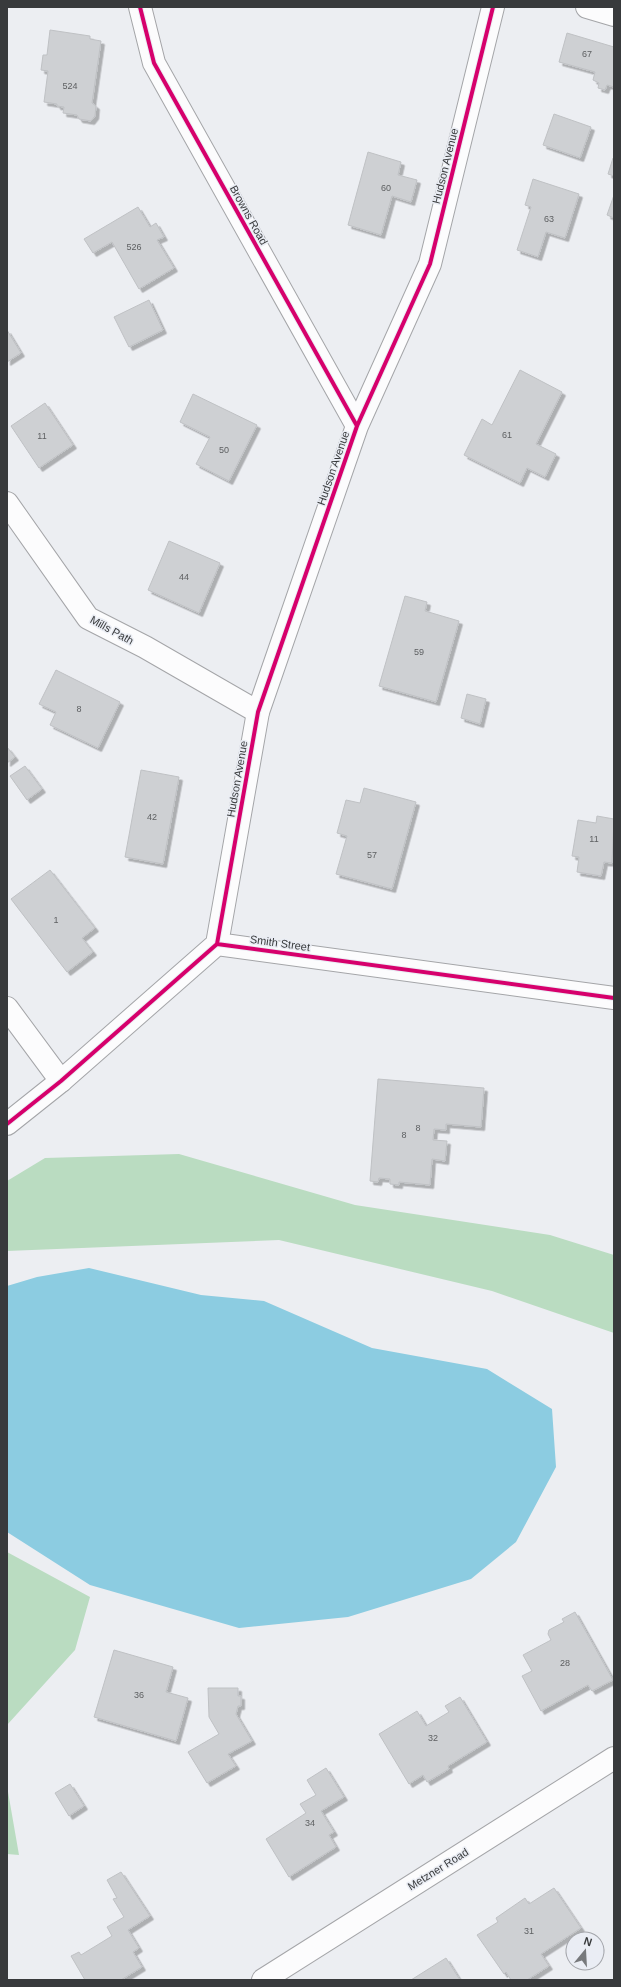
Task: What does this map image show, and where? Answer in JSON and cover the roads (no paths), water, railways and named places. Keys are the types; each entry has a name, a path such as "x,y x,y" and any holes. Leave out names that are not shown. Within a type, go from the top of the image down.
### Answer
{"street":[{"name":"Browns Road","path":"140,7 154,63 357,426"},
{"name":"Hudson Avenue","path":"217,944 258,712 357,426 430,264 494,7"},
{"path":"587,7 614,15"},
{"name":"Mills Path","path":"7,503 88,618 145,647 258,712"},
{"path":"7,1124 61,1080 217,944"},
{"name":"Smith Street","path":"217,944 614,998"},
{"path":"7,1008 61,1080"},
{"name":"Metzner Road","path":"263,1980 614,1758"}],"water":[{"path":"89,1268 201,1295 264,1301 372,1348 487,1369 552,1409 556,1467 516,1542 471,1579 348,1617 239,1628 90,1585 7,1532 7,1286 37,1277"}]}
